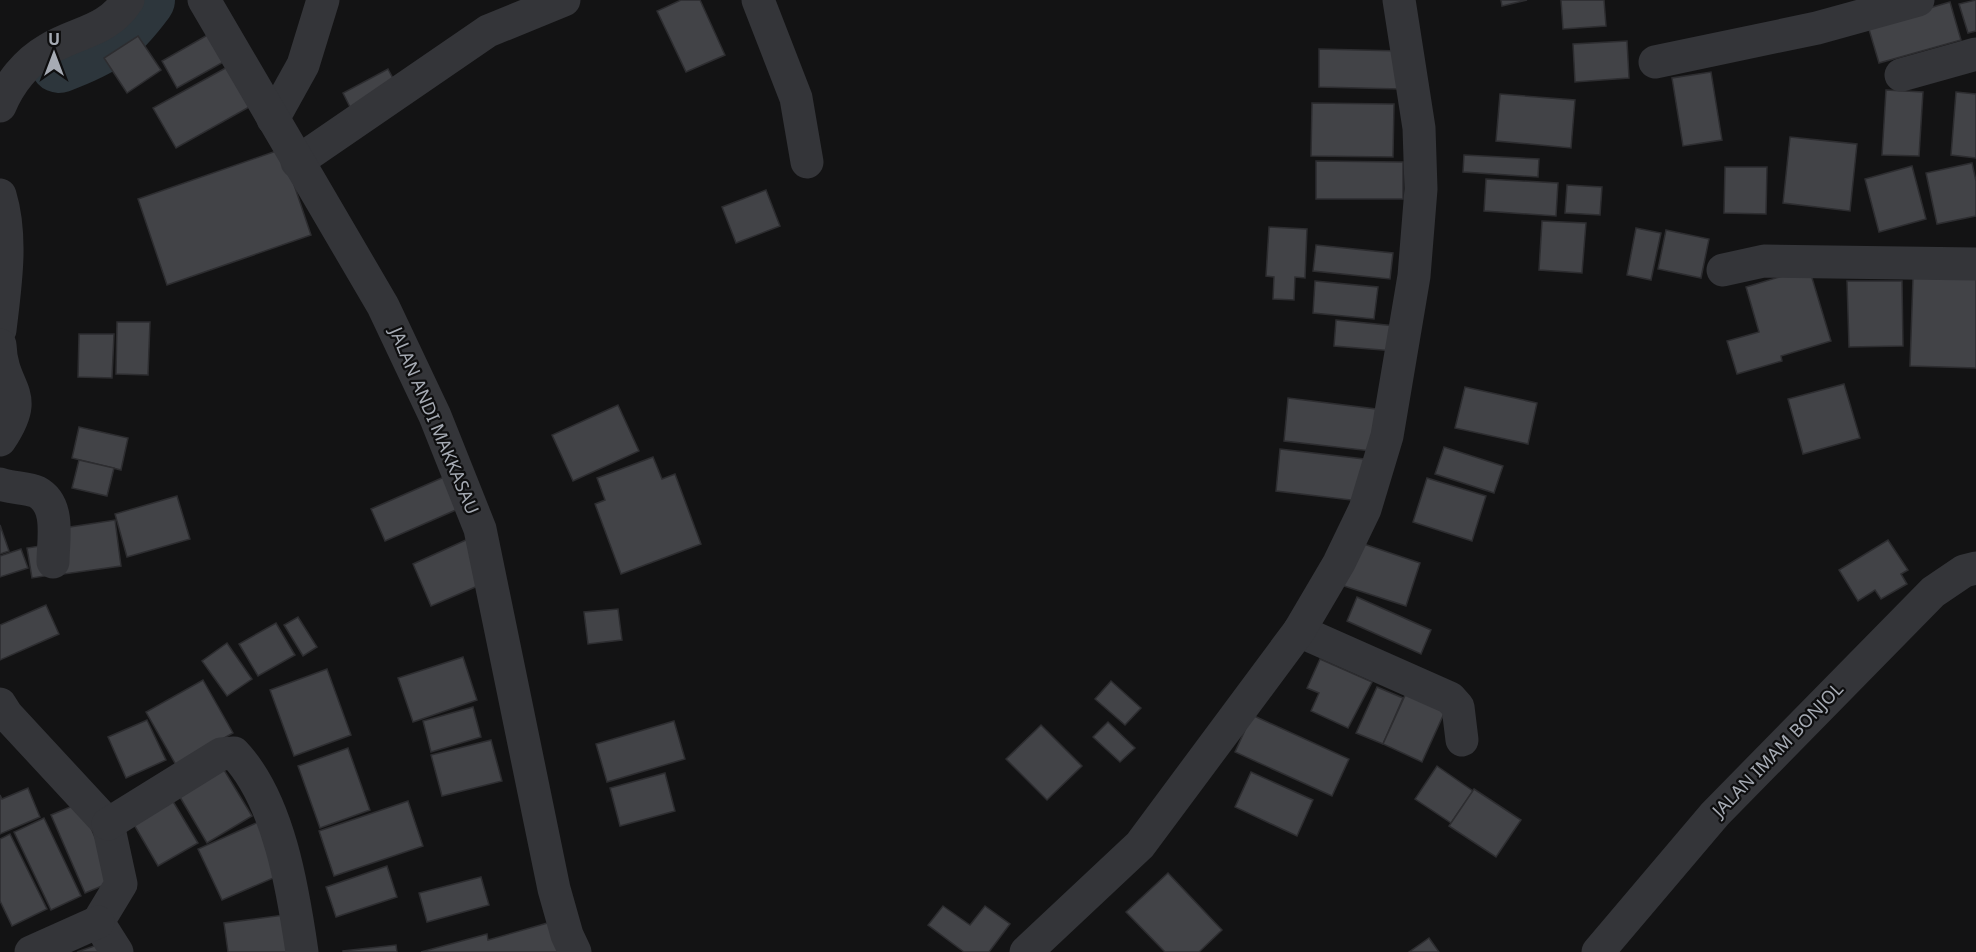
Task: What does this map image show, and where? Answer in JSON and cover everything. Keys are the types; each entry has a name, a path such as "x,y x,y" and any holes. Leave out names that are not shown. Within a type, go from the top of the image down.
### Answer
{"street":[{"path":"0,106 26,65 47,50 103,26 117,16 128,0"},
{"name":"JALAN ANDI MAKKASAU","path":"204,0 383,306 435,416 480,530 554,889 567,935 576,952"},
{"path":"273,119 303,65 323,0"},
{"path":"297,162 488,31 564,0"},
{"path":"758,0 796,98 807,162"},
{"path":"1026,952 1140,845 1299,631 1339,563 1365,509 1387,436 1414,276 1421,189 1419,128 1399,0"},
{"path":"1655,62 1817,28 1918,0"},
{"path":"1901,75 1976,54"},
{"path":"0,195 4,208 7,273 0,330"},
{"path":"1723,270 1764,261 1976,264"},
{"path":"0,345 1,362 17,400 16,413 0,440"},
{"path":"0,483 13,489 37,492 52,508 53,562"},
{"name":"JALAN IMAM BONJOL","path":"1598,952 1715,814 1924,600 1964,571 1976,568"},
{"path":"1299,631 1450,698 1458,707 1462,740"},
{"path":"0,704 7,716 108,825 120,884 99,922 31,952"},
{"path":"108,825 221,754 234,753 247,767 265,802 292,880 302,952"},
{"path":"99,922 117,952"}],"building":[{"path":"681,0 700,0 725,55 686,72 657,11"},
{"path":"1501,0 1527,0 1502,6"},
{"path":"1561,0 1604,0 1606,26 1563,29"},
{"path":"1976,0 1976,31 1968,33 1959,4"},
{"path":"1950,2 1961,40 1879,63 1868,26"},
{"path":"211,33 227,60 177,88 162,61"},
{"path":"138,36 161,70 127,93 104,58"},
{"path":"1627,41 1629,78 1575,82 1573,44"},
{"path":"1319,49 1401,51 1400,89 1319,87"},
{"path":"229,66 251,106 176,148 153,108"},
{"path":"388,69 397,86 351,109 343,93"},
{"path":"1711,72 1722,140 1683,146 1672,78"},
{"path":"1886,90 1923,92 1919,156 1882,155"},
{"path":"1956,92 1976,94 1976,158 1951,155"},
{"path":"1500,94 1575,100 1571,148 1496,141"},
{"path":"1312,103 1394,104 1393,157 1311,156"},
{"path":"1790,137 1857,144 1850,211 1783,203"},
{"path":"282,149 311,235 167,285 138,199"},
{"path":"1464,155 1539,159 1538,177 1463,172"},
{"path":"1316,161 1403,162 1403,199 1316,199"},
{"path":"1972,163 1976,181 1976,216 1937,224 1926,173"},
{"path":"1912,166 1926,219 1879,232 1865,179"},
{"path":"1725,167 1767,167 1766,214 1724,213"},
{"path":"1486,179 1558,183 1556,216 1484,211"},
{"path":"1567,185 1602,187 1600,215 1565,213"},
{"path":"766,190 780,226 736,243 722,207"},
{"path":"1542,221 1586,223 1582,273 1539,270"},
{"path":"1269,227 1307,229 1305,278 1295,277 1294,300 1273,299 1274,277 1266,276"},
{"path":"1636,228 1661,233 1651,280 1627,275"},
{"path":"1666,230 1709,239 1701,278 1658,269"},
{"path":"1316,245 1393,253 1390,279 1313,271"},
{"path":"1809,268 1831,341 1781,356 1782,361 1737,374 1727,341 1759,332 1746,287"},
{"path":"1913,278 1976,279 1976,368 1910,366"},
{"path":"1315,281 1378,287 1374,319 1313,313"},
{"path":"1847,281 1902,281 1903,346 1849,347"},
{"path":"1336,320 1396,326 1394,351 1334,346"},
{"path":"117,322 150,322 148,375 116,374"},
{"path":"79,334 114,334 112,378 78,377"},
{"path":"1844,384 1860,438 1803,454 1788,399"},
{"path":"1465,387 1537,403 1528,444 1455,428"},
{"path":"1288,398 1376,409 1371,451 1284,441"},
{"path":"618,405 639,451 573,481 552,435"},
{"path":"79,427 128,438 121,470 72,458"},
{"path":"1444,447 1503,466 1494,493 1435,474"},
{"path":"1280,449 1364,459 1359,501 1276,491"},
{"path":"653,457 662,479 675,474 701,544 621,574 595,504 605,500 597,478"},
{"path":"79,460 114,468 107,496 72,488"},
{"path":"444,477 458,509 385,541 371,509"},
{"path":"1427,478 1486,496 1472,541 1413,522"},
{"path":"177,496 190,539 127,557 115,514"},
{"path":"115,520 121,566 64,574 57,529"},
{"path":"0,525 9,551 0,554"},
{"path":"468,539 487,582 431,606 413,564"},
{"path":"1888,540 1908,570 1901,574 1907,584 1881,599 1875,590 1858,601 1839,570"},
{"path":"1355,541 1420,563 1406,606 1341,585"},
{"path":"46,545 51,575 32,578 27,548"},
{"path":"21,549 28,568 0,577 0,556"},
{"path":"1357,597 1431,630 1421,654 1347,621"},
{"path":"46,605 59,634 0,660 0,625"},
{"path":"618,609 622,640 588,644 584,612"},
{"path":"298,617 317,647 303,656 284,625"},
{"path":"276,623 295,655 258,676 239,644"},
{"path":"227,643 252,679 227,696 202,661"},
{"path":"463,657 477,700 413,722 398,678"},
{"path":"1320,659 1372,682 1348,728 1311,711 1319,693 1307,688"},
{"path":"327,669 351,735 294,756 270,690"},
{"path":"203,680 233,733 176,765 146,712"},
{"path":"1111,681 1141,708 1125,725 1095,699"},
{"path":"1377,687 1403,698 1383,744 1356,733"},
{"path":"1407,691 1446,709 1422,762 1383,744"},
{"path":"473,707 481,737 431,752 423,721"},
{"path":"1252,715 1349,759 1332,796 1235,752"},
{"path":"147,720 166,760 126,778 108,737"},
{"path":"674,721 685,759 607,782 596,744"},
{"path":"1108,722 1135,748 1120,762 1093,737"},
{"path":"1041,725 1082,766 1047,800 1006,759"},
{"path":"491,740 502,781 442,796 431,755"},
{"path":"348,748 370,810 320,828 298,766"},
{"path":"218,760 252,816 207,843 174,787"},
{"path":"1437,766 1473,791 1451,823 1415,799"},
{"path":"1251,772 1313,800 1297,836 1235,807"},
{"path":"665,773 675,811 620,826 610,788"},
{"path":"28,788 40,817 0,834 0,795 2,799"},
{"path":"1474,789 1521,820 1496,857 1449,826"},
{"path":"168,793 198,843 158,866 129,816"},
{"path":"408,801 423,846 334,876 319,831"},
{"path":"80,803 114,881 85,893 51,815"},
{"path":"44,818 81,896 51,910 14,832"},
{"path":"263,820 287,872 222,900 198,849"},
{"path":"10,834 47,909 12,926 0,901 0,839"},
{"path":"387,866 397,897 336,917 326,887"},
{"path":"1168,873 1222,930 1199,952 1165,952 1126,912"},
{"path":"481,877 489,905 427,922 419,893"},
{"path":"943,906 970,925 985,906 1010,924 989,952 964,952 928,925"},
{"path":"284,915 289,952 228,952 224,923"},
{"path":"551,922 560,952 421,952 487,934 488,940"},
{"path":"1429,938 1439,952 1409,952"},
{"path":"100,944 103,952 77,952"},
{"path":"396,945 397,952 343,952 343,951"}],"waterway":[{"path":"59,64 87,53 118,33 146,0"}]}
